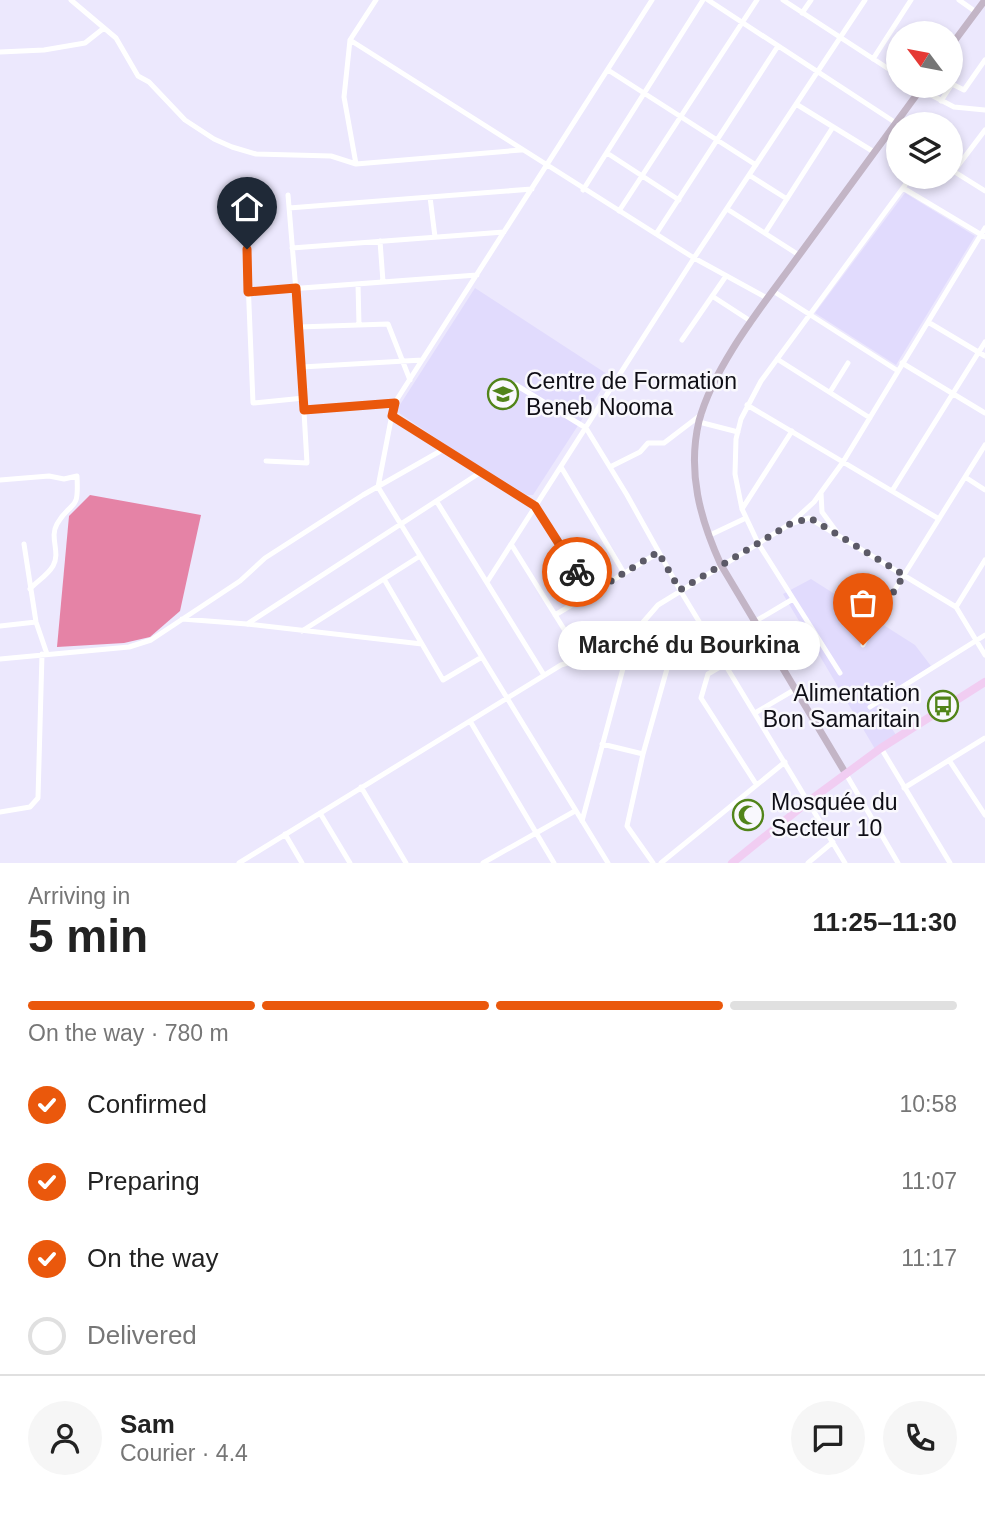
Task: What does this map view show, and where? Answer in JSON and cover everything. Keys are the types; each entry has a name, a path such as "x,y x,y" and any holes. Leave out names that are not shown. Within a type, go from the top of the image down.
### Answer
{"main road":[{"path":"732,863 809,800 881,748 985,682"}],"street":[{"path":"71,0 116,38 138,76 149,82 185,120 214,139 256,154 331,156 356,164 521,150"},
{"path":"356,164 344,97 350,40 376,0"},
{"path":"608,863 378,487 395,403 652,0"},
{"path":"583,190 706,0 886,117"},
{"path":"619,211 757,0"},
{"path":"783,0 886,67"},
{"path":"802,13 811,0"},
{"path":"487,582 694,258 865,0"},
{"path":"873,58 911,0"},
{"path":"958,0 976,12"},
{"path":"963,30 985,0"},
{"path":"0,52 44,50 85,43 104,27"},
{"path":"350,40 583,190 694,258 767,298"},
{"path":"656,234 778,47"},
{"path":"941,100 952,84 964,90 985,60"},
{"path":"608,70 756,165"},
{"path":"938,98 954,107 985,110"},
{"path":"796,104 874,152"},
{"path":"765,233 833,127"},
{"path":"963,157 985,130"},
{"path":"886,137 767,298 721,368 700,418 694,470 699,509 721,565 898,863"},
{"path":"607,153 679,200"},
{"path":"749,175 787,199"},
{"path":"963,177 985,191"},
{"path":"289,208 532,189"},
{"path":"840,673 758,543 742,509 735,474 738,432 747,405 777,359 902,189"},
{"path":"905,189 983,236"},
{"path":"266,461 307,463 288,195"},
{"path":"430,197 435,237"},
{"path":"245,207 253,402 303,398"},
{"path":"727,209 799,255"},
{"path":"239,863 561,665 598,654 632,635 657,605 790,524 805,512 843,462 983,236 985,228"},
{"path":"292,248 504,232"},
{"path":"380,241 383,282"},
{"path":"248,292 477,275"},
{"path":"682,340 726,276"},
{"path":"358,284 359,325"},
{"path":"773,291 898,371"},
{"path":"712,296 752,322"},
{"path":"928,322 982,354"},
{"path":"299,327 388,324 410,380"},
{"path":"892,491 953,394 982,354 985,342"},
{"path":"777,359 870,418"},
{"path":"302,367 422,360"},
{"path":"830,392 848,363"},
{"path":"902,363 985,413"},
{"path":"516,385 586,428 680,590 845,863"},
{"path":"304,410 395,403"},
{"path":"747,405 939,519"},
{"path":"392,416 535,506 590,594"},
{"path":"610,467 640,452 648,443 664,443 700,418"},
{"path":"700,418 738,432"},
{"path":"742,509 792,432"},
{"path":"863,645 985,445"},
{"path":"0,659 128,647 151,640 240,580 265,558 444,449"},
{"path":"561,467 624,573"},
{"path":"247,624 481,472"},
{"path":"0,480 48,476 64,479 77,477 79,494 76,504 57,523 54,531 57,552 53,565 30,589"},
{"path":"965,477 985,490"},
{"path":"821,493 822,512 838,534"},
{"path":"437,502 544,675"},
{"path":"708,536 746,518"},
{"path":"790,524 810,518 956,607 985,655"},
{"path":"0,812 30,807 38,798 45,654 36,622 24,544"},
{"path":"512,544 582,658"},
{"path":"555,615 658,552"},
{"path":"302,631 420,556"},
{"path":"956,607 985,560"},
{"path":"384,579 443,680 482,657"},
{"path":"754,622 793,599"},
{"path":"182,619 422,644"},
{"path":"0,626 36,622"},
{"path":"653,863 627,826 671,651 703,628"},
{"path":"582,821 632,635"},
{"path":"870,707 985,635"},
{"path":"725,664 708,674 701,698 756,784"},
{"path":"755,713 794,690"},
{"path":"470,721 554,863"},
{"path":"904,788 985,738"},
{"path":"602,744 643,754"},
{"path":"881,748 950,863"},
{"path":"950,760 983,805 985,815"},
{"path":"661,863 785,762"},
{"path":"361,787 406,863"},
{"path":"483,863 576,810"},
{"path":"320,813 350,863"},
{"path":"285,834 302,863"},
{"path":"808,863 833,842"},
{"path":"249,856 253,863"}],"shaded area":[{"path":"905,193 975,236 896,365 815,313"},
{"name":"Centre de Formation Beneb Nooma","path":"475,288 610,376 533,495 527,495 455,451 396,411"},
{"path":"90,495 201,515 180,611 150,637 124,643 57,647 69,516"},
{"path":"811,579 915,645 931,666 875,702 896,735 875,749 783,594"}],"way so far":[{"path":"577,572 590,594 658,552 680,590 790,524 810,518 904,575 863,645"}],"place":[{"name":"Centre de Formation Beneb Nooma","path":"503,394"},
{"name":"Marché du Bourkina","path":"863,645"},
{"name":"Alimentation Bon Samaritain","path":"943,706"},
{"name":"Mosquée du Secteur 10","path":"748,815"}],"route":[{"path":"247,249 248,292 296,288 304,410 395,403 392,416 535,506 577,572"}]}
